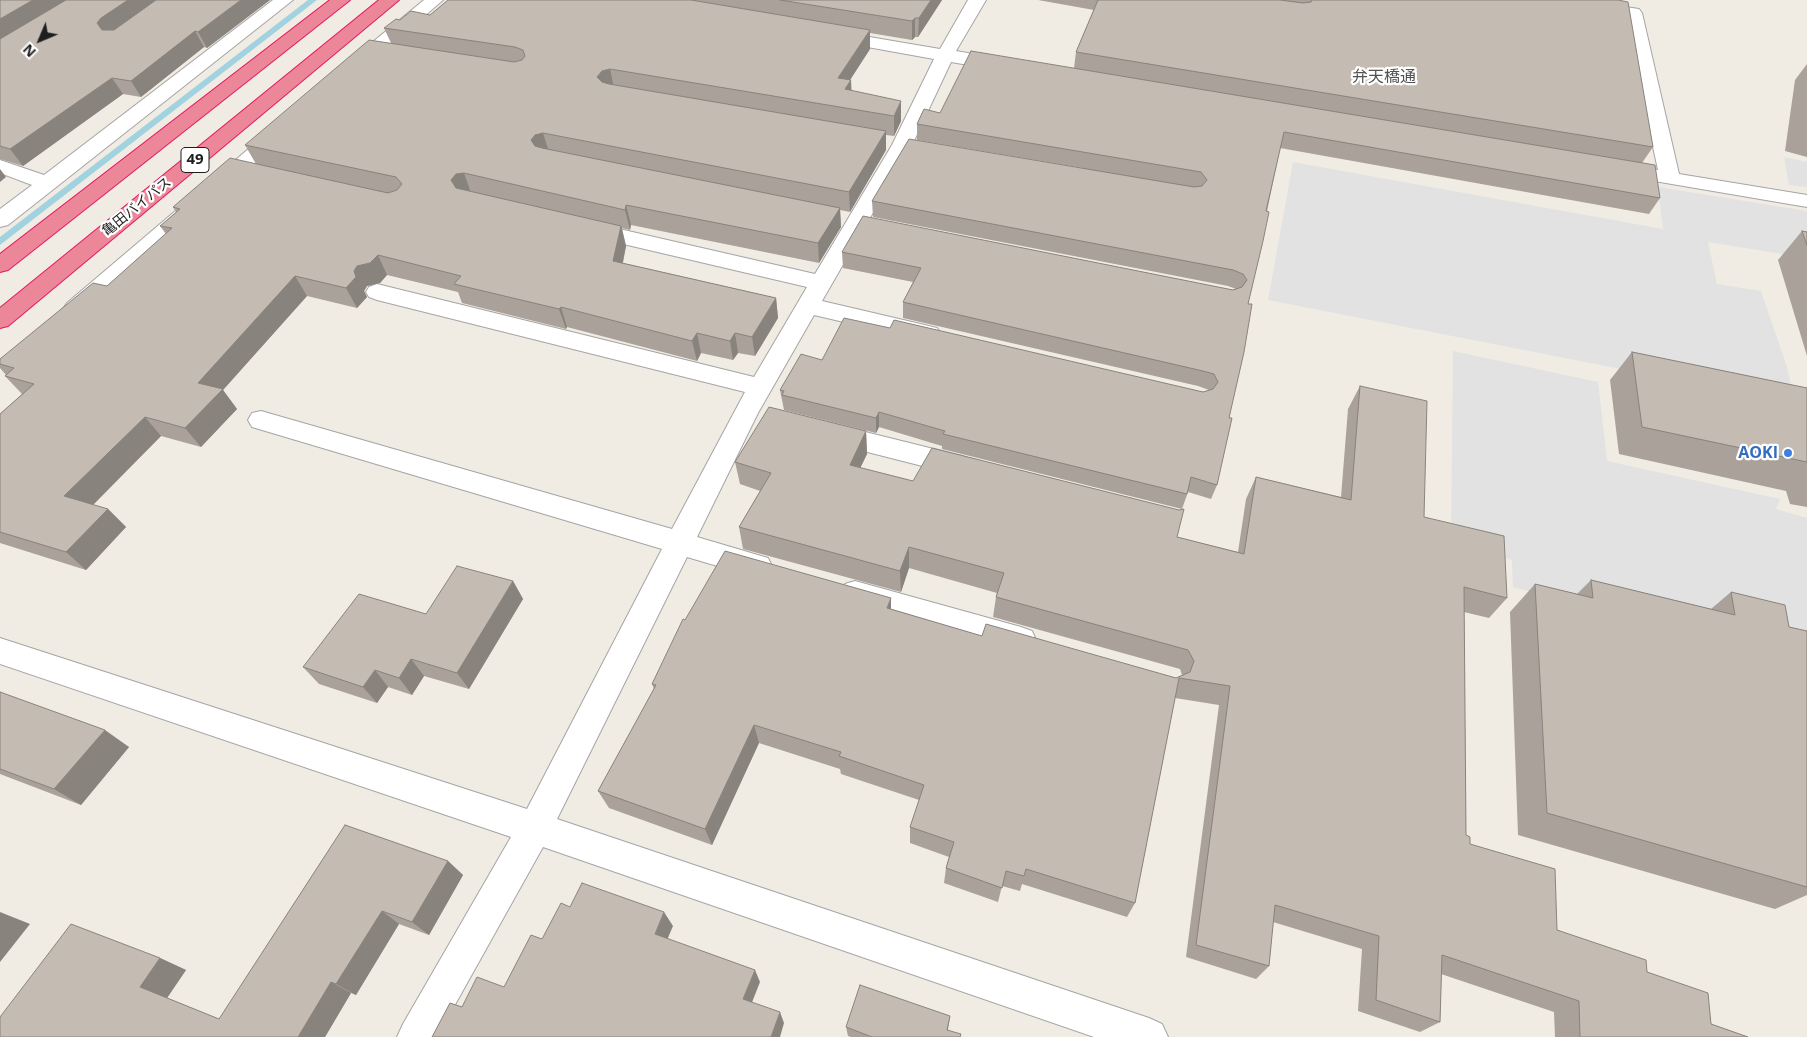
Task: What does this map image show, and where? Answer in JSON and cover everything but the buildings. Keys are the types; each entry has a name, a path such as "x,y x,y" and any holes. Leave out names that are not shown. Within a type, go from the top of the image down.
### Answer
{"highway":[{"name":"49","path":"0,265 341,0"},
{"name":"亀田バイパス","path":"0,320 390,0"}],"street":[{"path":"0,220 282,0"},
{"path":"342,78 434,0"},
{"path":"416,1037 535,828 746,412 902,145 945,55 977,0"},
{"path":"1544,0 1633,13 1670,178"},
{"path":"818,33 1024,68"},
{"path":"372,52 399,56"},
{"path":"64,319 297,117"},
{"path":"0,166 48,184"},
{"path":"1602,167 1807,201"},
{"path":"237,169 265,175"},
{"path":"568,224 821,283"},
{"path":"377,292 760,387"},
{"path":"808,306 950,339"},
{"path":"746,412 775,419"},
{"path":"261,420 784,574"},
{"path":"804,426 988,472"},
{"path":"832,587 1043,646"},
{"path":"0,651 535,828 1149,1037"}],"shaded area":[{"path":"1784,157 1807,162 1807,187 1789,185"},
{"path":"1293,162 1663,229 1658,187 1807,211 1807,258 1708,242 1717,284 1761,291 1787,367 1795,403 1268,300"},
{"path":"1453,351 1598,382 1607,461 1780,499 1776,509 1807,518 1807,662 1682,633 1513,587 1512,560 1451,538"}],"waterway":[{"path":"0,242 313,0"}],"place":[{"name":"AOKI","path":"1788,453"}],"district":[{"name":"弁天橋通","path":"1384,77"}]}
